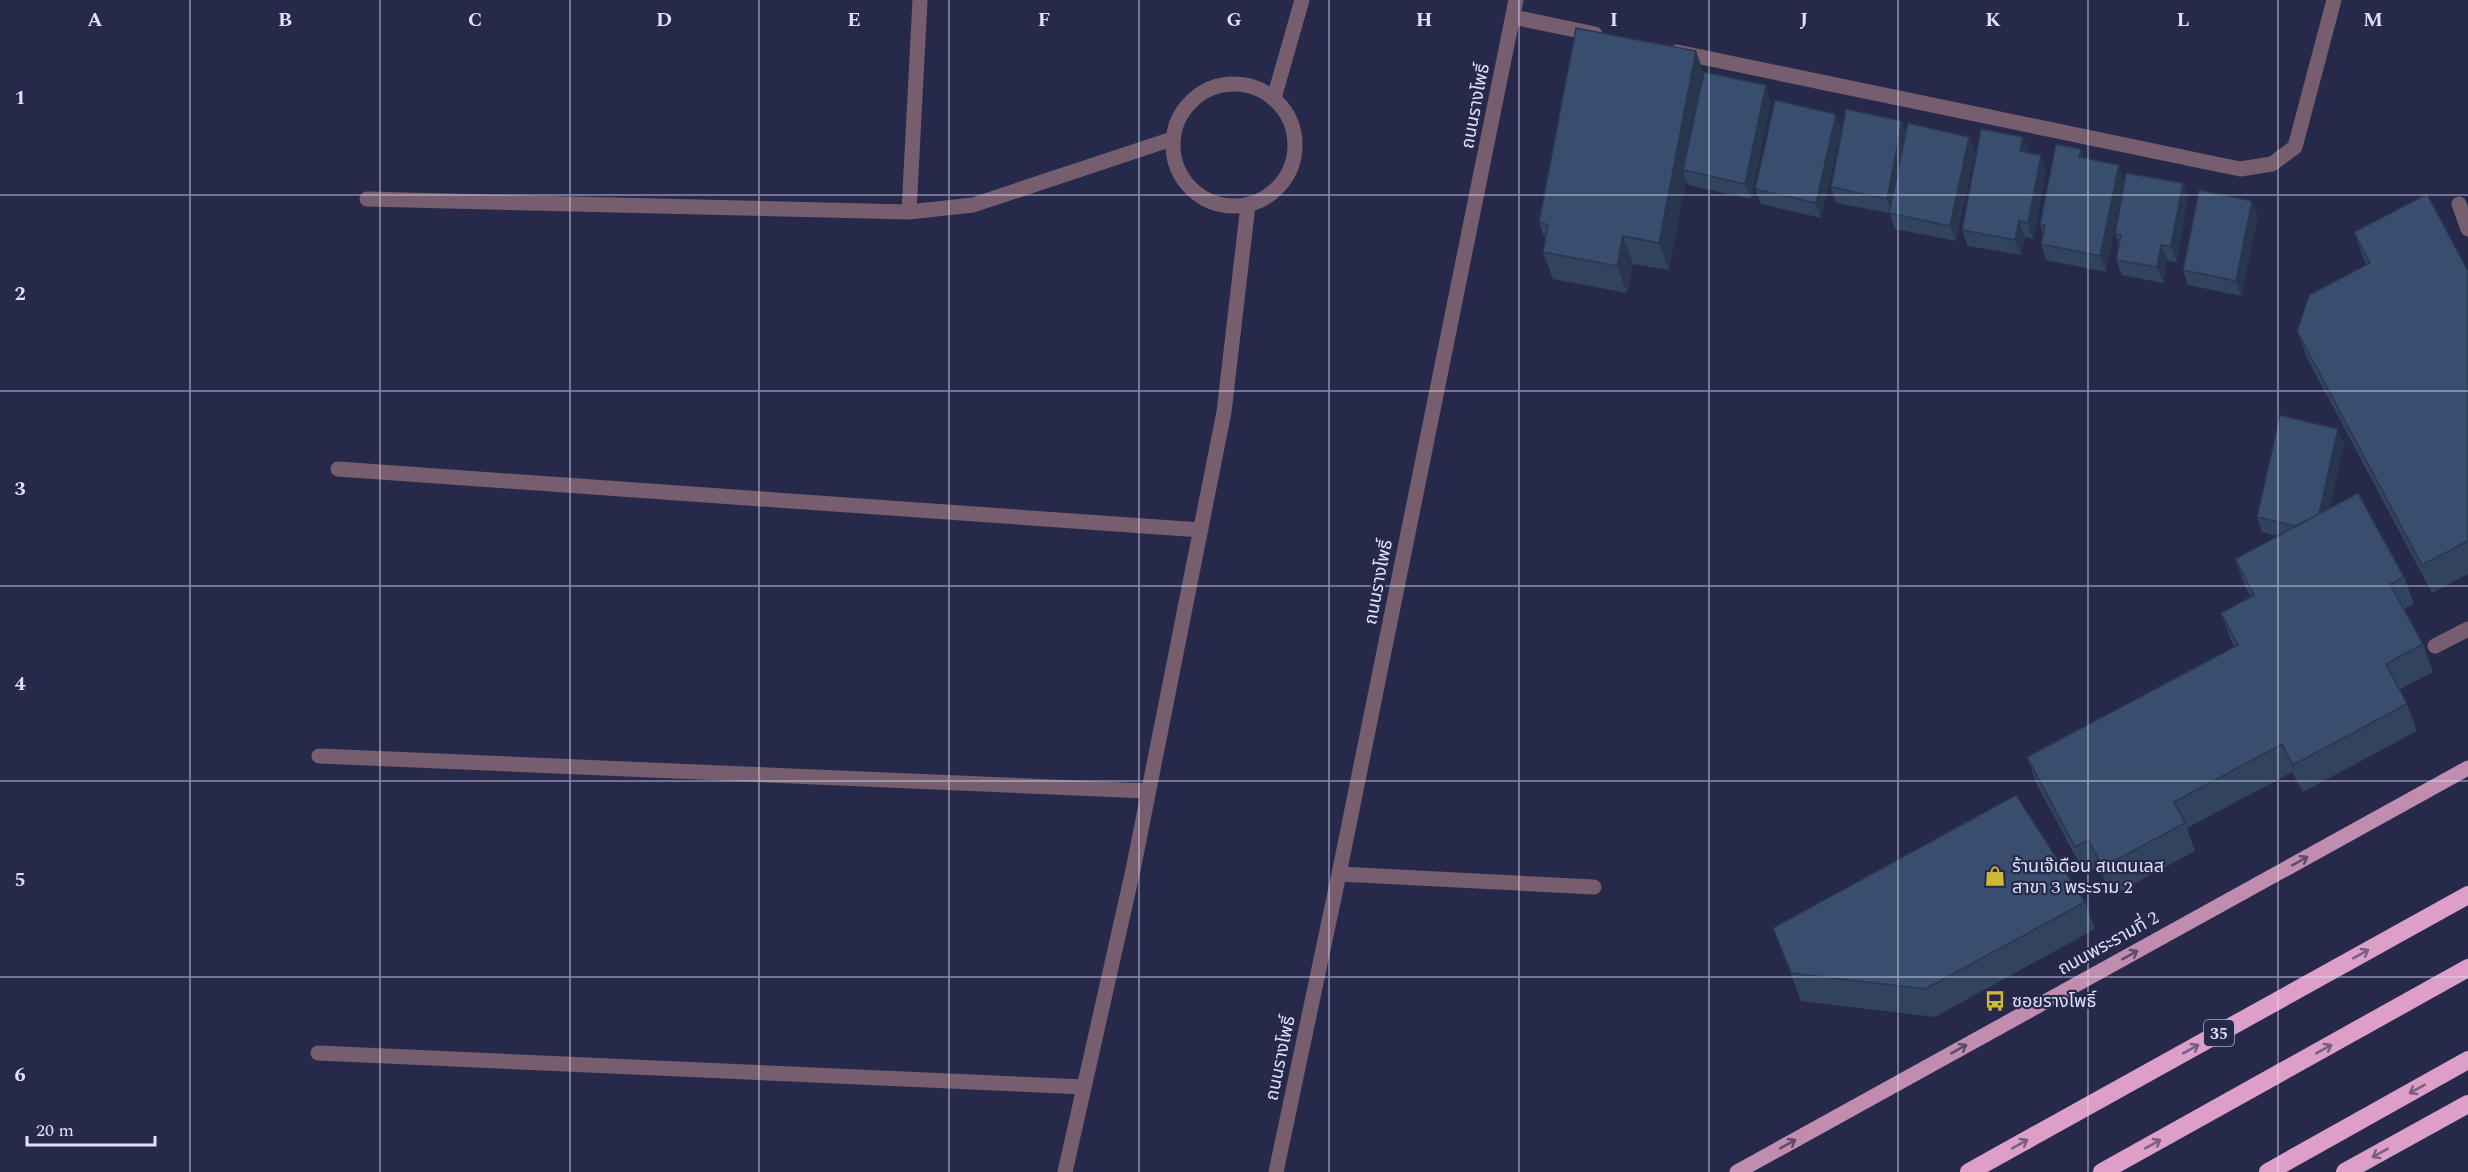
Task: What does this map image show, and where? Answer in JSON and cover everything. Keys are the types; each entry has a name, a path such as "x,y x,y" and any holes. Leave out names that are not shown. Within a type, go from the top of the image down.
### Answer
{"highway":[{"name":"35","path":"1969,1172 2468,895"},
{"path":"2102,1172 2468,968"},
{"path":"2268,1172 2468,1060"},
{"path":"2344,1172 2468,1104"}],"main road":[{"name":"ถนนพระรามที่ 2","path":"1737,1172 2468,768"}],"street":[{"path":"909,213 920,0"},
{"path":"1274,98 1302,0"},
{"name":"ถนนรางโพธิ์","path":"1276,1172 1339,874 1516,0"},
{"path":"1665,49 2240,169 2272,164 2295,147 2334,0"},
{"path":"1513,17 1607,37"},
{"path":"1239,83 1258,88 1274,98 1287,112 1294,131 1296,150 1291,168 1281,185 1266,198 1248,205 1229,206 1210,201 1194,192 1181,177 1173,159 1172,139 1176,121 1187,105 1202,92 1219,84 1239,83"},
{"path":"367,199 909,213 974,205 1172,139"},
{"path":"2458,204 2468,229"},
{"path":"1065,1172 1148,791 1224,412 1248,205"},
{"path":"338,469 1201,530"},
{"path":"2435,646 2468,629"},
{"path":"319,756 1148,791"},
{"path":"1339,874 1594,887"},
{"path":"318,1053 1084,1088"}],"building":[{"path":"1576,28 1696,51 1659,243 1623,236 1617,266 1543,252 1548,225 1539,222"},
{"path":"1704,72 1766,85 1745,184 1683,170"},
{"path":"1775,100 1836,114 1816,203 1755,189"},
{"path":"1846,109 1902,121 1887,199 1831,187"},
{"path":"1908,123 1969,137 1950,226 1889,213"},
{"path":"1981,129 2023,137 2020,151 2041,155 2028,223 2019,221 2015,240 1962,230"},
{"path":"2056,144 2081,149 2079,157 2119,165 2100,256 2041,244 2045,225 2040,224"},
{"path":"2126,173 2183,183 2171,246 2161,245 2157,267 2116,260 2121,235 2115,234"},
{"path":"2199,190 2252,201 2236,281 2183,270"},
{"path":"2427,194 2468,271 2468,541 2422,565 2297,331 2309,295 2370,263 2354,232"},
{"path":"2280,415 2338,429 2319,514 2296,526 2257,517"},
{"path":"2358,493 2404,577 2390,584 2423,644 2386,664 2407,704 2293,765 2282,744 2174,802 2185,823 2103,867 2088,840 2075,847 2027,757 2238,645 2221,613 2254,595 2235,559"},
{"name":"ร้านเจ๊เดือน สแตนเลส สาขา 3 พระราม 2","path":"2016,795 2085,902 1925,989 1791,973 1773,928"}],"place":[{"name":"ร้านเจ๊เดือน สแตนเลส สาขา 3 พระราม 2","path":"1995,876"},
{"name":"ซอยรางโพธิ์","path":"1995,1001"}]}
